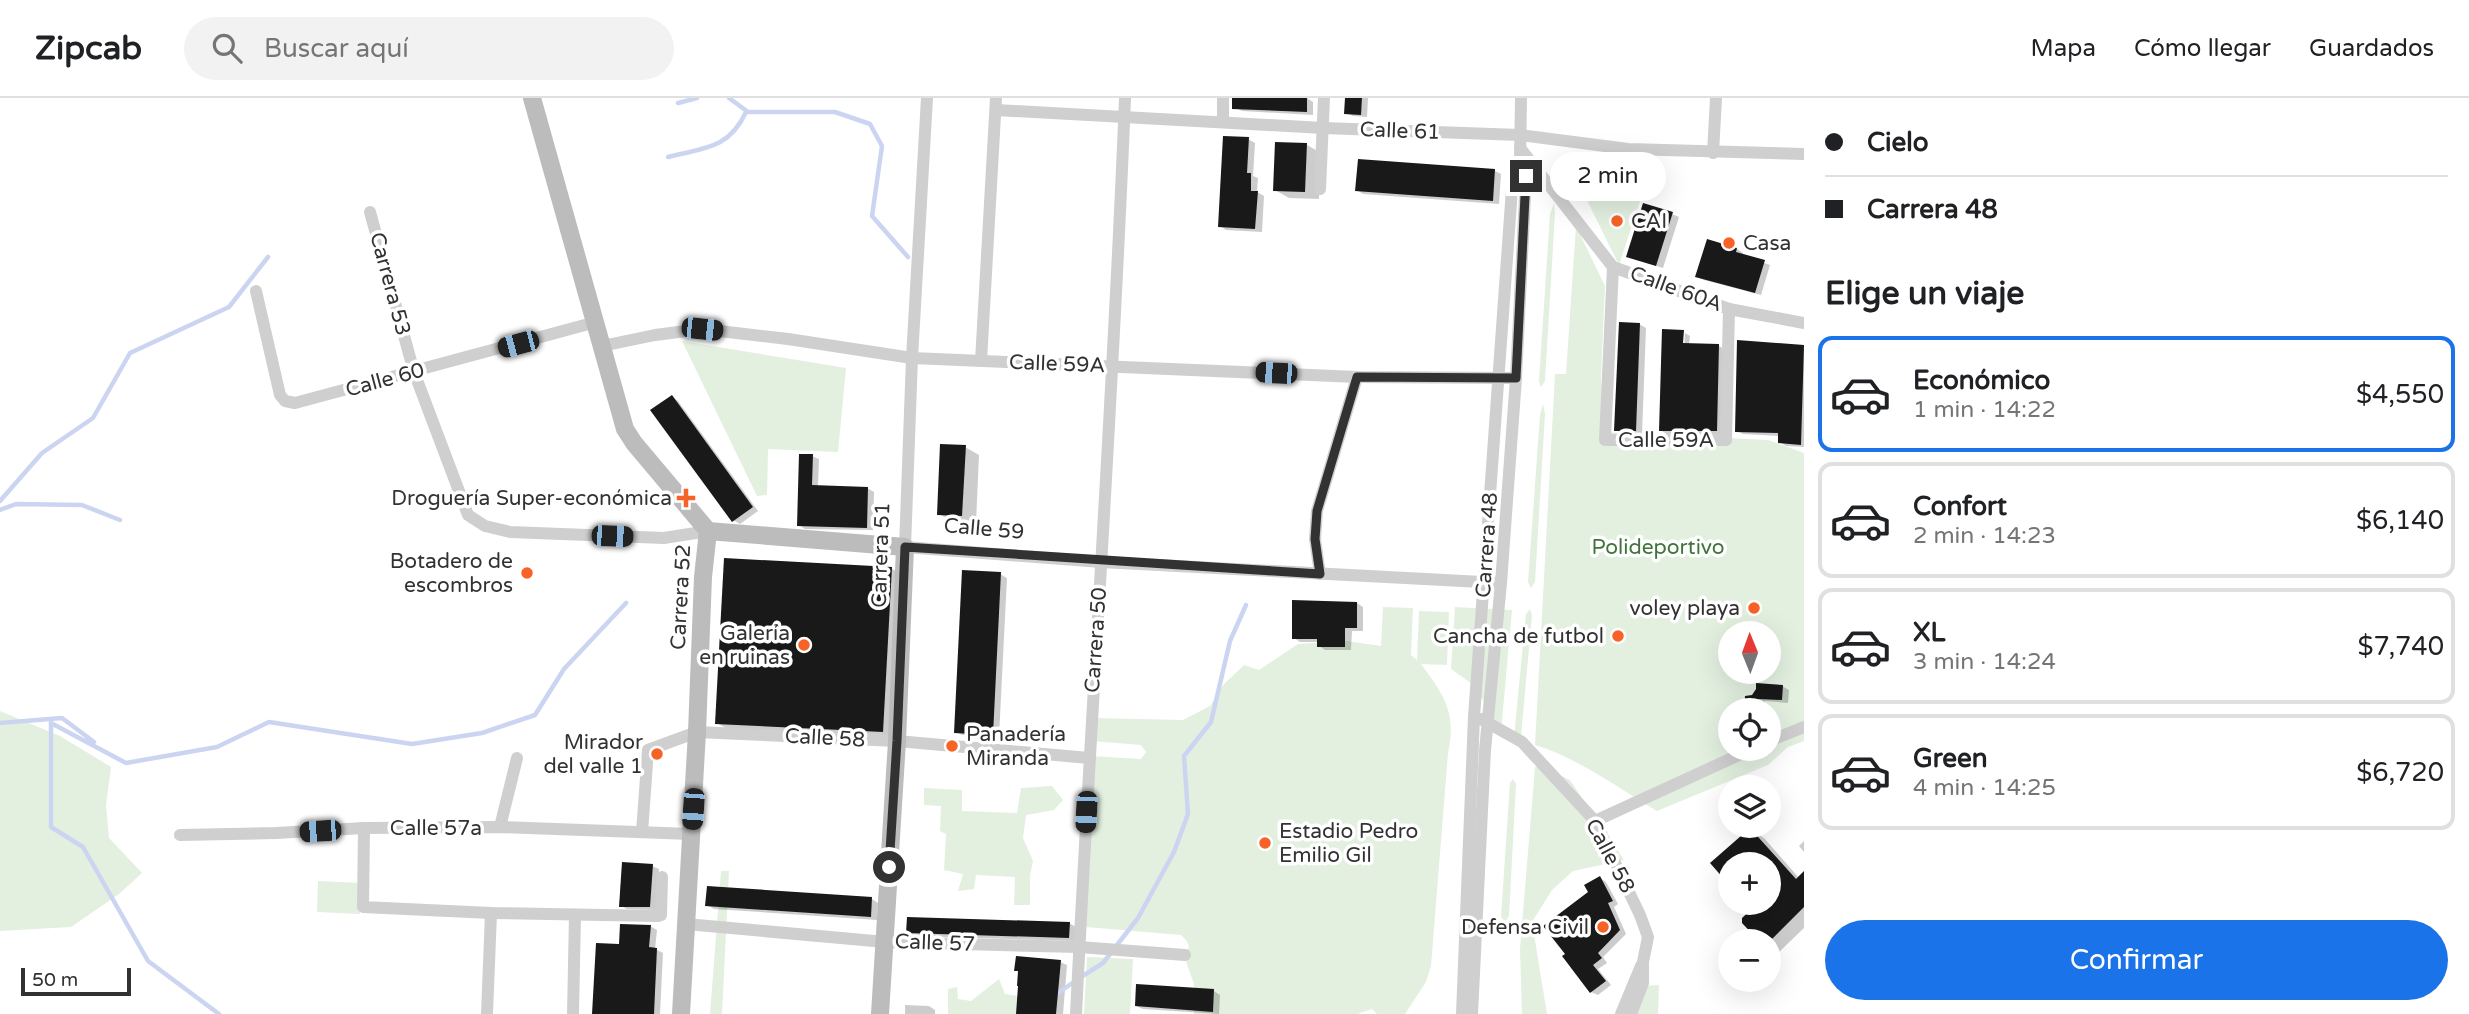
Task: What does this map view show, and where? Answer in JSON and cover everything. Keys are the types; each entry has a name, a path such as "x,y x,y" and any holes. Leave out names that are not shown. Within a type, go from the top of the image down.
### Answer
{"main road":[{"name":"Carrera 52","path":"533,98 625,429 708,531 703,577 681,1014"},
{"name":"Calle 59","path":"708,531 905,547"},
{"name":"Carrera 51","path":"880,1014 897,741 905,547"}],"street":[{"name":"Carrera 51","path":"905,547 912,358 927,98"},
{"name":"Carrera 50","path":"1076,1014 1114,366 1116,266 1125,98"},
{"path":"1223,98 1223,121"},
{"path":"1320,189 1324,98"},
{"name":"Carrera 48","path":"1462,1014 1473,858 1501,583 1516,378 1526,176 1520,148 1521,98"},
{"path":"1713,153 1716,98"},
{"name":"Calle 61","path":"996,104 1125,118 1323,128 1520,148 1804,154"},
{"path":"981,360 996,104"},
{"name":"Carrera 48","path":"1472,1014 1474,717 1513,175 1520,148"},
{"name":"Calle 60A","path":"1520,148 1613,267 1729,309 1804,323"},
{"name":"Carrera 53","path":"370,212 414,372 468,515"},
{"name":"Calle 59A","path":"1613,267 1605,440 1726,440 1729,309"},
{"name":"Calle 60","path":"256,291 280,395 285,401 295,403 596,322"},
{"name":"Calle 59A","path":"602,346 702,329 912,358 1357,377 1516,378"},
{"path":"1320,574 1315,539 1317,511 1357,377"},
{"name":"Calle 59","path":"468,515 485,526 510,533 664,538 708,531"},
{"name":"Calle 59","path":"905,547 1101,562 1501,583"},
{"name":"Calle 58","path":"1474,717 1488,721 1522,742 1595,821 1648,937 1643,962 1643,983 1631,1014"},
{"path":"1781,736 1804,727"},
{"name":"Calle 58","path":"642,832 648,750 697,732 897,741 1089,758"},
{"path":"500,827 517,758"},
{"path":"1595,821 1726,761"},
{"name":"Calle 57a","path":"180,835 364,828 500,827 691,834"},
{"path":"364,828 362,907 658,916 661,915 662,877"},
{"path":"487,1014 491,913"},
{"path":"573,1014 575,915"},
{"name":"Calle 57","path":"686,924 885,942 1079,947 1185,955"},
{"name":"Calle 58","path":"1621,1014 1643,962"}],"green space":[{"path":"1580,186 1645,186 1619,265"},
{"path":"1554,203 1545,381 1541,387 1539,381 1550,214"},
{"name":"Polideportivo","path":"1576,226 1605,286 1601,378 1603,432 1768,440 1804,453 1804,741 1788,747 1781,753 1781,698 1718,698 1718,761 1772,761 1744,775 1718,775 1718,786 1657,811 1582,766 1535,745 1555,374 1566,374"},
{"path":"682,341 846,368 838,452 768,449 767,495 757,496"},
{"path":"1543,404 1545,414 1535,582 1531,588 1528,582"},
{"name":"Estadio Pedro Emilio Gil","path":"1383,607 1413,608 1411,655 1417,660 1419,611 1449,612 1447,665 1421,664 1442,695 1451,727 1431,966 1426,982 1405,1014 1377,1014 1372,1009 1357,1014 1194,1014 1194,984 1184,956 1189,947 1181,935 1086,927 1091,756 1141,759 1146,752 1141,745 1092,741 1093,718 1183,720 1210,706 1224,684 1244,665 1259,670 1298,644 1347,641 1381,646"},
{"path":"1455,607 1512,610 1501,732 1475,686 1451,669"},
{"path":"1530,609 1532,615 1521,736 1514,737 1526,614"},
{"path":"0,711 60,736 111,767 106,805 109,838 142,873 119,894 71,927 0,931"},
{"path":"1540,766 1570,780 1624,860 1573,871 1552,890 1532,922 1547,1014 1522,1014 1520,949 1535,767"},
{"path":"1513,779 1516,784 1509,916 1505,922 1501,917 1510,783"},
{"path":"1052,786 1063,800 1054,810 1026,815 1023,838 1033,861 1030,905 1014,905 1015,877 976,875 974,889 958,891 963,874 944,870 946,834 940,831 941,806 924,805 924,788 962,790 962,811 1017,813 1021,788"},
{"path":"721,871 729,871 722,1014 710,1014"},
{"path":"318,881 361,883 360,914 317,912"},
{"path":"1087,957 1133,959 1130,1014 1084,1014"},
{"path":"999,979 1005,994 1024,997 1017,1014 948,1014 948,989 957,987 958,999 971,1001"},
{"path":"1659,985 1658,1014 1623,1014 1641,986"}],"building":[{"path":"1232,98 1307,98 1307,112 1232,109"},
{"path":"1345,98 1362,98 1361,115 1344,114"},
{"path":"1223,136 1249,137 1247,173 1251,173 1251,191 1258,191 1255,229 1218,227"},
{"path":"1275,142 1307,143 1305,192 1273,191"},
{"path":"1358,159 1495,169 1493,201 1355,191"},
{"path":"1643,203 1673,212 1656,266 1626,257"},
{"path":"1707,239 1737,248 1736,252 1765,260 1755,293 1695,277"},
{"path":"1619,322 1640,323 1636,431 1614,431"},
{"path":"1662,329 1684,330 1683,343 1719,344 1717,431 1659,431"},
{"path":"1737,340 1804,345 1801,445 1778,443 1778,433 1735,432"},
{"path":"672,395 753,507 732,522 650,410"},
{"path":"940,444 966,445 962,516 937,515"},
{"path":"799,454 813,454 812,485 868,487 867,528 797,526"},
{"name":"Galería en ruinas","path":"724,558 892,567 883,732 715,724"},
{"path":"962,570 1001,572 993,735 954,733"},
{"path":"1292,600 1357,602 1357,628 1345,628 1345,647 1317,647 1317,639 1292,639"},
{"path":"1756,684 1783,685 1782,700 1745,698 1752,695"},
{"path":"1739,838 1759,838 1772,852 1723,852"},
{"path":"1718,856 1718,872 1710,863"},
{"path":"622,862 653,864 650,907 619,907"},
{"path":"1781,862 1796,879 1804,871 1804,907 1781,930 1748,929 1742,923 1745,915 1781,915"},
{"path":"1600,876 1613,901 1608,903 1620,930 1598,953 1602,958 1593,965 1606,981 1590,993 1543,926 1588,892 1584,885"},
{"path":"707,886 872,897 871,917 705,906"},
{"path":"907,917 1070,922 1069,938 906,933"},
{"path":"620,924 651,925 649,947 657,948 654,1014 592,1014 596,943 619,944"},
{"path":"1016,956 1061,960 1056,1014 1016,1014"},
{"path":"1136,984 1214,989 1213,1012 1135,1006"}],"waterway":[{"path":"678,103 697,98"},
{"path":"729,98 748,112 835,112 870,124 882,146 872,216 908,257"},
{"path":"668,157 704,149 723,140 732,133 746,112"},
{"path":"0,501 42,453 93,418 130,353 229,307 268,257"},
{"path":"0,510 16,504 82,505 120,520"},
{"path":"51,723 126,763 217,747 269,722 412,744 482,733 535,715 564,669 626,603"},
{"path":"1081,977 1103,963 1138,918 1174,852 1188,814 1184,756 1211,722 1230,641 1246,605"},
{"path":"0,723 62,718 94,742 87,739"},
{"path":"51,723 51,827 83,847 148,961 219,1014"},
{"path":"1055,995 1074,982"}],"place":[{"name":"CAI","path":"1617,221"},
{"name":"Casa","path":"1729,243"},
{"name":"Droguería Super-económica","path":"686,498"},
{"name":"Botadero de escombros","path":"527,573"},
{"name":"voley playa","path":"1754,608"},
{"name":"Cancha de futbol","path":"1618,636"},
{"name":"Galería en ruinas","path":"804,645"},
{"name":"Panadería Miranda","path":"952,746"},
{"name":"Mirador del valle 1","path":"657,754"},
{"name":"Estadio Pedro Emilio Gil","path":"1265,843"},
{"name":"Defensa Civil","path":"1603,927"}],"route":[{"path":"889,867 905,547 1101,562 1320,574 1315,539 1317,511 1357,377 1516,378 1526,176"}]}
